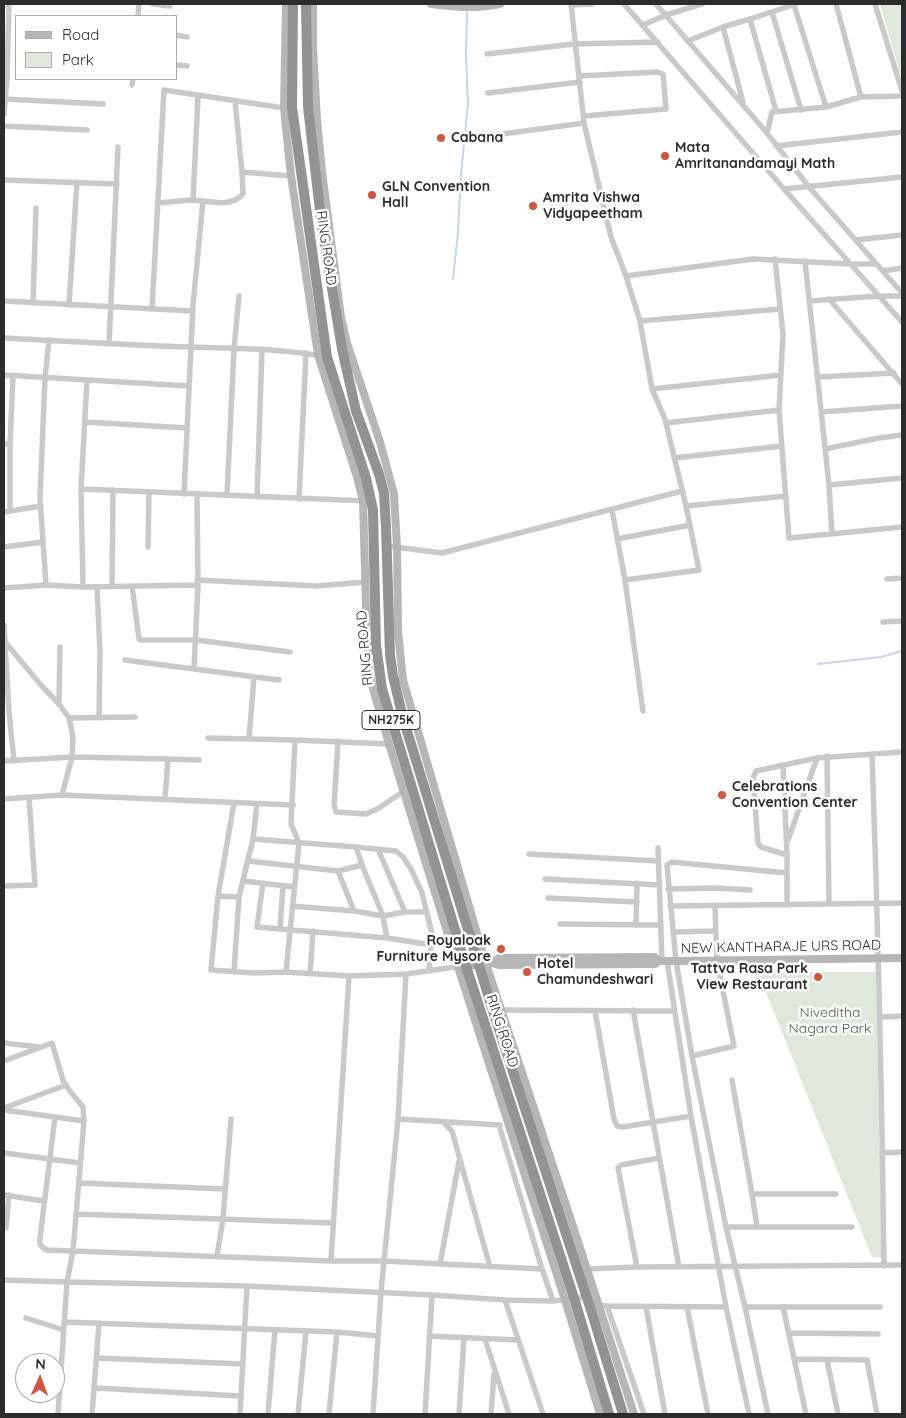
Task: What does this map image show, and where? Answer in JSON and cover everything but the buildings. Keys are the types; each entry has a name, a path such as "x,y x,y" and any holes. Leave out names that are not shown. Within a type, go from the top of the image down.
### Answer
{"highway":[{"name":"RING ROAD","path":"293,4 288,77 323,356 366,478 367,501 374,529 376,646 379,678 462,966 609,1414"},
{"name":"RING ROAD","path":"306,4 322,228 342,350 356,411 384,493 392,547 389,644 393,676 403,718 486,963 592,1302 623,1414"}],"street":[{"path":"4,114 6,21 9,4"},
{"path":"153,4 170,6"},
{"path":"4,338 109,344 262,349 323,356 309,303 291,176 284,108 288,77 286,4"},
{"path":"312,92 313,4"},
{"path":"431,4 455,7 481,7 500,4"},
{"path":"592,4 571,4 584,123 611,237 640,321 652,389 666,423 699,570 625,580"},
{"path":"624,4 902,322"},
{"path":"656,4 767,133 809,187 883,270 902,295"},
{"path":"643,25 666,15 702,4"},
{"path":"688,41 723,26 795,4 826,107"},
{"path":"836,4 861,97"},
{"path":"875,4 902,90"},
{"path":"772,12 801,110"},
{"path":"750,19 776,111"},
{"path":"723,26 744,106"},
{"path":"178,35 187,37"},
{"path":"487,54 574,44 658,42"},
{"path":"178,65 187,66"},
{"path":"488,93 580,79 657,72 663,74 666,109 584,116"},
{"path":"152,309 164,90 284,108"},
{"path":"192,200 198,96"},
{"path":"767,133 772,112 826,107 861,97 902,96"},
{"path":"4,99 103,104"},
{"path":"158,203 192,200 236,201 243,194 235,101"},
{"path":"480,137 584,123"},
{"path":"4,126 87,130"},
{"path":"776,146 902,132"},
{"path":"109,344 118,147"},
{"path":"242,172 291,176"},
{"path":"784,189 902,177"},
{"path":"4,180 117,184"},
{"path":"70,305 77,182"},
{"path":"184,494 193,311 203,201"},
{"path":"33,303 36,208"},
{"path":"856,240 902,235"},
{"path":"626,276 753,258 876,264"},
{"path":"776,260 783,334 780,410 789,538 902,527"},
{"path":"805,261 829,485 832,534"},
{"path":"883,270 902,268"},
{"path":"809,301 902,295"},
{"path":"227,495 234,348 239,296"},
{"path":"829,300 902,384"},
{"path":"4,301 193,311"},
{"path":"640,321 780,309"},
{"path":"46,585 41,506 45,378 49,340"},
{"path":"257,497 262,349"},
{"path":"299,499 306,353"},
{"path":"817,377 894,373"},
{"path":"4,375 189,386"},
{"path":"652,389 782,375"},
{"path":"13,376 7,444 7,512 41,506"},
{"path":"83,587 82,489 87,380"},
{"path":"821,412 902,406"},
{"path":"4,408 11,409"},
{"path":"666,423 780,410"},
{"path":"85,422 187,428"},
{"path":"825,449 902,435"},
{"path":"674,458 782,446"},
{"path":"829,485 902,478"},
{"path":"82,489 367,501 367,642 373,689 404,791 462,966 508,1124 570,1299 600,1414"},
{"path":"112,490 112,586"},
{"path":"392,547 442,553 682,491"},
{"path":"148,547 149,492"},
{"path":"194,669 197,495"},
{"path":"686,506 786,496"},
{"path":"612,510 625,580 643,711"},
{"path":"617,539 690,525"},
{"path":"4,547 43,542"},
{"path":"887,579 902,578"},
{"path":"4,588 46,585 83,587 132,586 197,582 316,586 366,582"},
{"path":"132,586 139,639 141,640 196,640 290,652"},
{"path":"97,587 100,652 99,718"},
{"path":"883,622 902,621"},
{"path":"4,625 6,643 6,712 14,761"},
{"path":"6,643 69,718 73,737 72,757 62,795"},
{"path":"59,704 60,647"},
{"path":"125,660 279,680"},
{"path":"249,739 254,677"},
{"path":"69,718 135,717"},
{"path":"208,738 389,744"},
{"path":"286,972 298,842 291,824 295,740"},
{"path":"338,741 334,806 336,812 366,814 379,808 404,791"},
{"path":"787,855 761,847 758,843 753,778 756,771 827,756 902,752"},
{"path":"872,754 878,903 884,1266"},
{"path":"827,756 829,904"},
{"path":"4,762 72,757 199,760"},
{"path":"786,844 818,758"},
{"path":"165,799 168,759"},
{"path":"782,765 787,855 787,905"},
{"path":"4,799 62,795 292,805"},
{"path":"4,886 35,885 29,797"},
{"path":"234,803 218,896 211,970 350,976 406,974 462,966"},
{"path":"234,972 239,897 253,839 257,804"},
{"path":"253,839 396,851 403,857 411,869 422,893 432,934 429,970"},
{"path":"356,847 383,916 387,938"},
{"path":"658,848 661,925 666,961 691,1116 726,1307 749,1414"},
{"path":"378,849 405,912"},
{"path":"529,854 658,862"},
{"path":"248,861 338,870 362,865"},
{"path":"768,1414 726,1227 692,1056 666,961 673,932 667,865 672,862 787,873"},
{"path":"338,870 354,912"},
{"path":"545,879 659,884"},
{"path":"243,880 294,887"},
{"path":"263,883 257,927 387,938 432,945"},
{"path":"636,925 637,883"},
{"path":"280,928 283,886"},
{"path":"668,889 716,888 750,890"},
{"path":"218,896 239,897"},
{"path":"548,898 637,902"},
{"path":"670,906 715,907 902,903"},
{"path":"292,906 383,916 405,912 427,912"},
{"path":"692,1056 734,1046 717,960 715,907"},
{"path":"560,924 661,925"},
{"path":"310,974 314,931"},
{"path":"673,932 716,931"},
{"name":"NEW KANTHARAJE URS ROAD","path":"462,966 486,963 499,965 655,964 666,961 902,958"},
{"path":"486,963 568,1211 586,1269 592,1302 634,1414"},
{"path":"373,1414 377,1336 398,1119 406,974"},
{"path":"331,1261 350,976"},
{"path":"502,1010 674,1010"},
{"path":"633,1010 679,1267"},
{"path":"595,1011 615,1124 623,1127 691,1116"},
{"path":"880,1017 902,1016"},
{"path":"4,1061 52,1042 66,1085 83,1107 84,1121 79,1183 73,1251 67,1282 58,1414"},
{"path":"4,1043 40,1047"},
{"path":"732,1080 757,1227"},
{"path":"4,1109 66,1085"},
{"path":"4,1109 84,1121"},
{"path":"55,1117 40,1244 47,1250 331,1261 384,1261 542,1269"},
{"path":"217,1256 223,1219 231,1119"},
{"path":"398,1119 508,1124"},
{"path":"444,1122 452,1130 490,1267"},
{"path":"499,1125 542,1269 554,1301"},
{"path":"882,1153 902,1152"},
{"path":"4,1154 80,1164"},
{"path":"637,1267 618,1168 621,1164 659,1158"},
{"path":"440,1264 460,1160"},
{"path":"79,1183 225,1189"},
{"path":"752,1194 836,1194"},
{"path":"4,1228 6,1228 7,1195 44,1201"},
{"path":"76,1214 333,1223"},
{"path":"726,1227 852,1227"},
{"path":"586,1269 902,1265"},
{"path":"4,1280 247,1286 505,1300 554,1301 570,1299 607,1306 726,1307"},
{"path":"240,1414 247,1286"},
{"path":"425,1414 432,1295"},
{"path":"505,1300 543,1414"},
{"path":"607,1306 644,1414"},
{"path":"646,1307 665,1414"},
{"path":"687,1307 708,1414"},
{"path":"745,1307 880,1307"},
{"path":"783,1307 806,1414"},
{"path":"26,1318 64,1330"},
{"path":"64,1322 337,1332 377,1336"},
{"path":"92,1414 100,1323"},
{"path":"268,1414 275,1330"},
{"path":"298,1414 306,1331"},
{"path":"329,1414 337,1332"},
{"path":"789,1333 878,1334"},
{"path":"429,1336 518,1340"},
{"path":"459,1414 464,1338"},
{"path":"485,1339 510,1414"},
{"path":"97,1358 243,1364"},
{"path":"794,1359 867,1360 877,1414"},
{"path":"827,1360 838,1414"},
{"path":"491,1414 495,1370"},
{"path":"95,1388 241,1396"}],"green space":[{"path":"880,4 902,4 902,81"},
{"name":"Niveditha Nagara Park","path":"758,972 876,972 882,1258 872,1257"}],"waterway":[{"path":"453,279 468,104 467,12"},
{"path":"818,664 881,657 902,651"}],"place":[{"name":"Cabana","path":"441,138"},
{"name":"Mata Amritanandamayi Math","path":"665,156"},
{"name":"GLN Convention Hall","path":"372,195"},
{"name":"Amrita Vishwa Vidyapeetham","path":"533,206"},
{"name":"Celebrations Convention Center","path":"722,795"},
{"name":"Royaloak Furniture Mysore","path":"501,949"},
{"name":"Hotel Chamundeshwari","path":"527,972"},
{"name":"Tattva Rasa Park View Restaurant","path":"818,977"}]}
